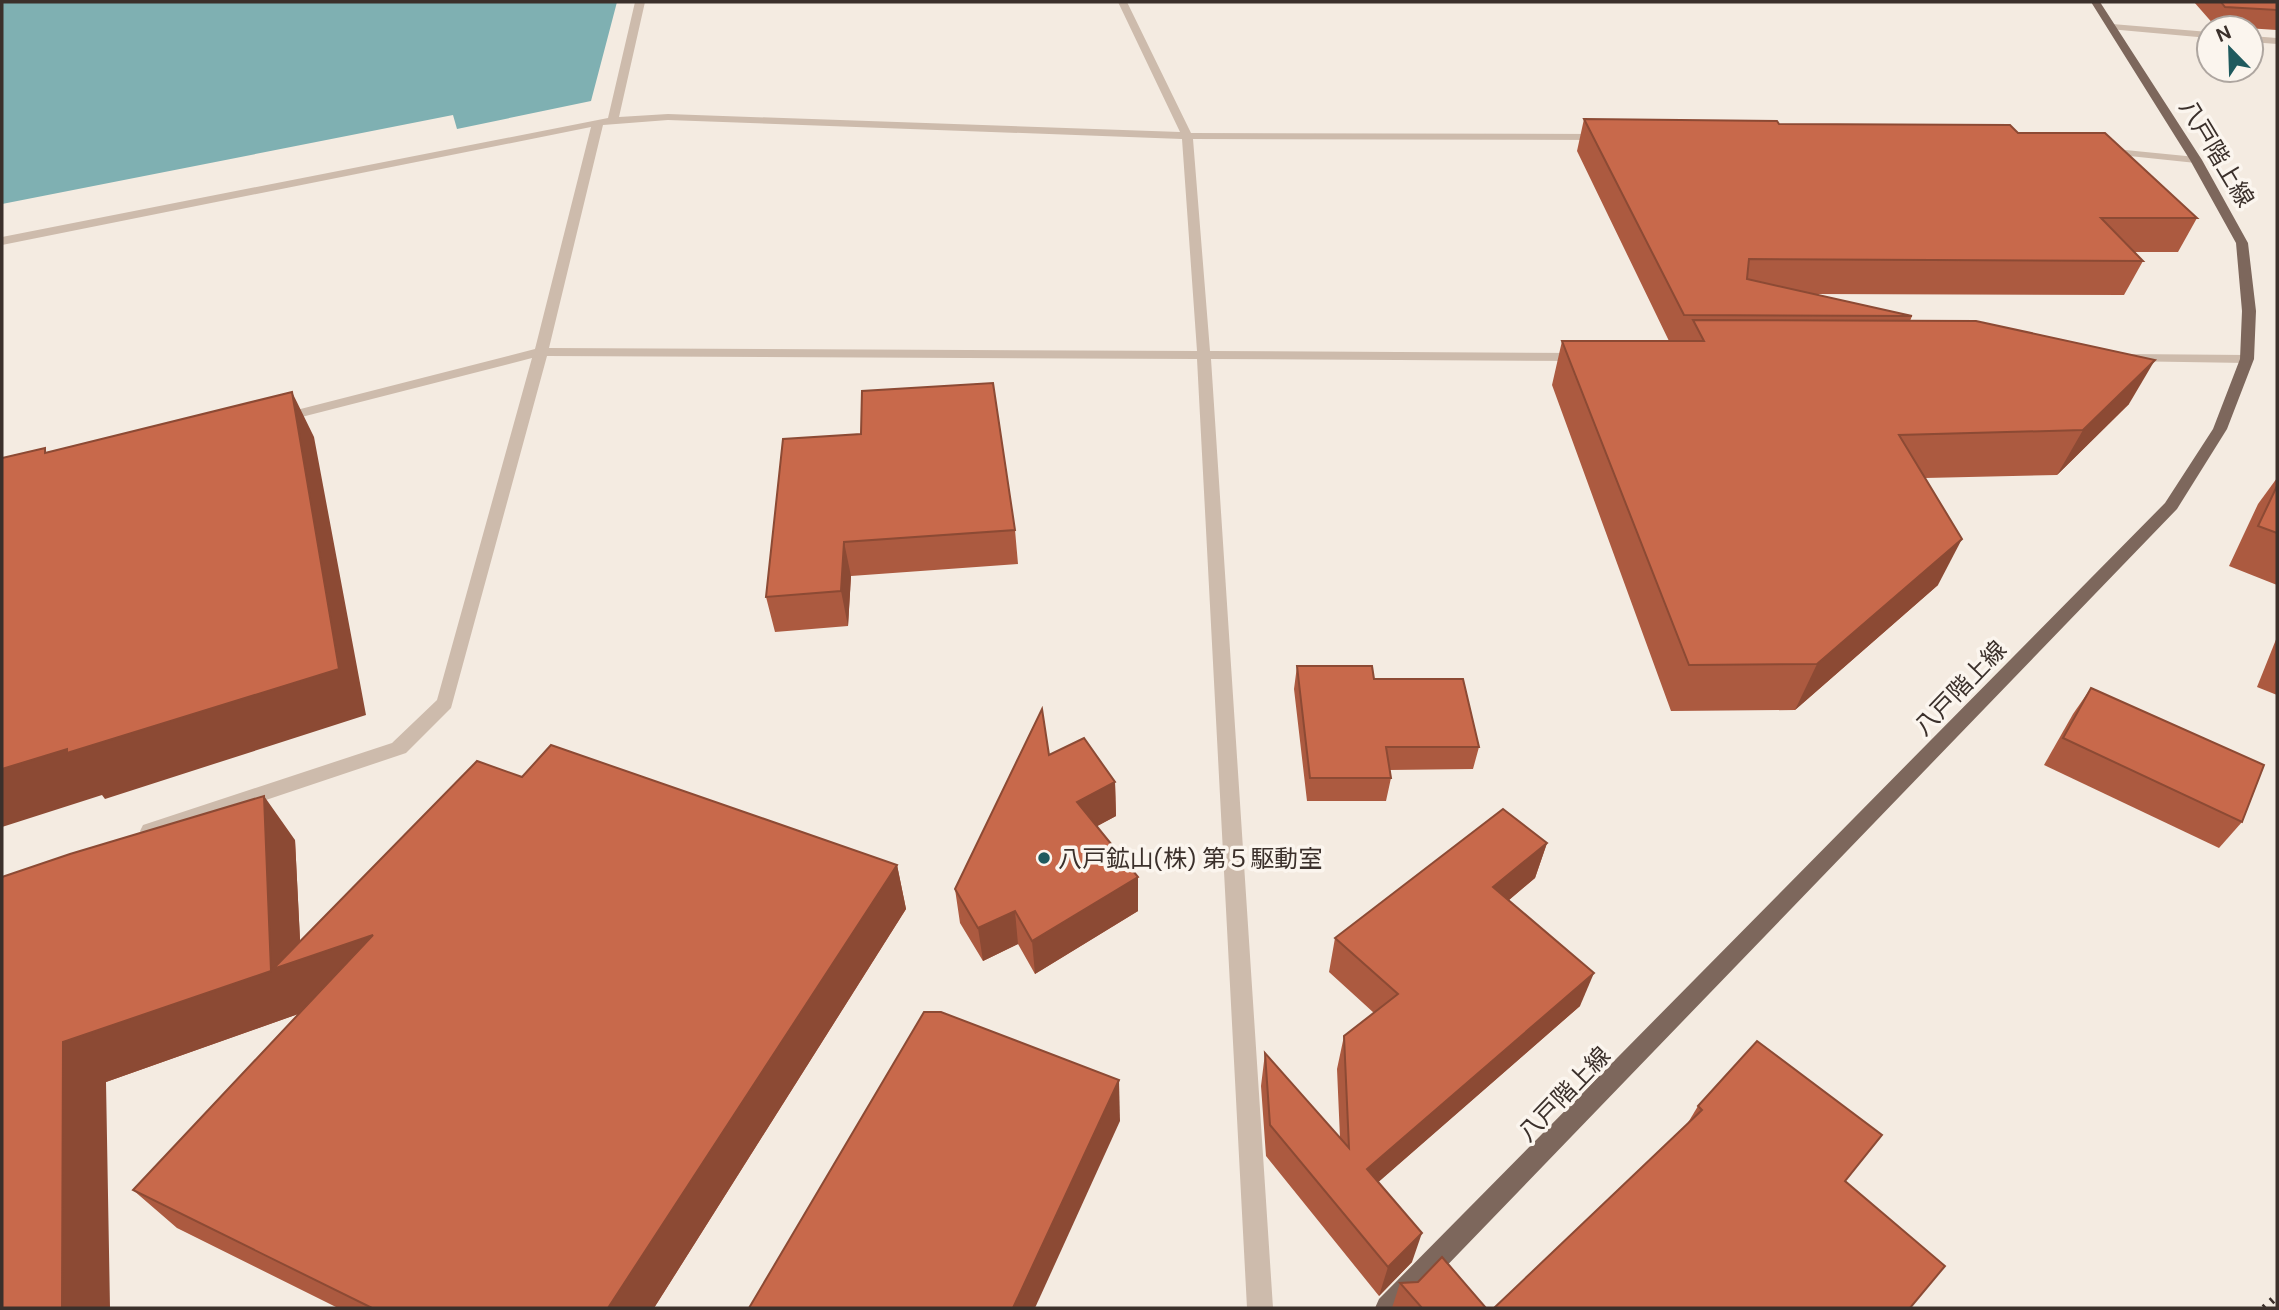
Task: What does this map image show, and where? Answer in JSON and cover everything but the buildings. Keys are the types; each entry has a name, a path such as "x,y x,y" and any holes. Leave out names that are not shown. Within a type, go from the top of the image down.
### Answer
{"main road":[{"name":"八戸階上線","path":"1388,1308 2171,506 2220,429 2248,359 2249,311 2242,243 2196,160 2095,2"}],"street":[{"path":"134,836 399,748 445,703 541,352 582,179 606,121 640,2"},
{"path":"1123,2 1187,136 1204,356 1260,1308"},
{"path":"2112,27 2195,34"},
{"path":"2,241 606,121 668,117 1187,136 1618,137"},
{"path":"2087,149 2196,160"},
{"path":"271,420 541,352 1593,357"},
{"path":"2108,358 2248,359"}],"water":[{"path":"2,2 617,2 591,101 457,129 453,115 2,204"}],"railway":[{"path":"2264,1308 2277,1296"}],"place":[{"name":"八戸鉱山(株) 第５駆動室","path":"1044,858"}]}
